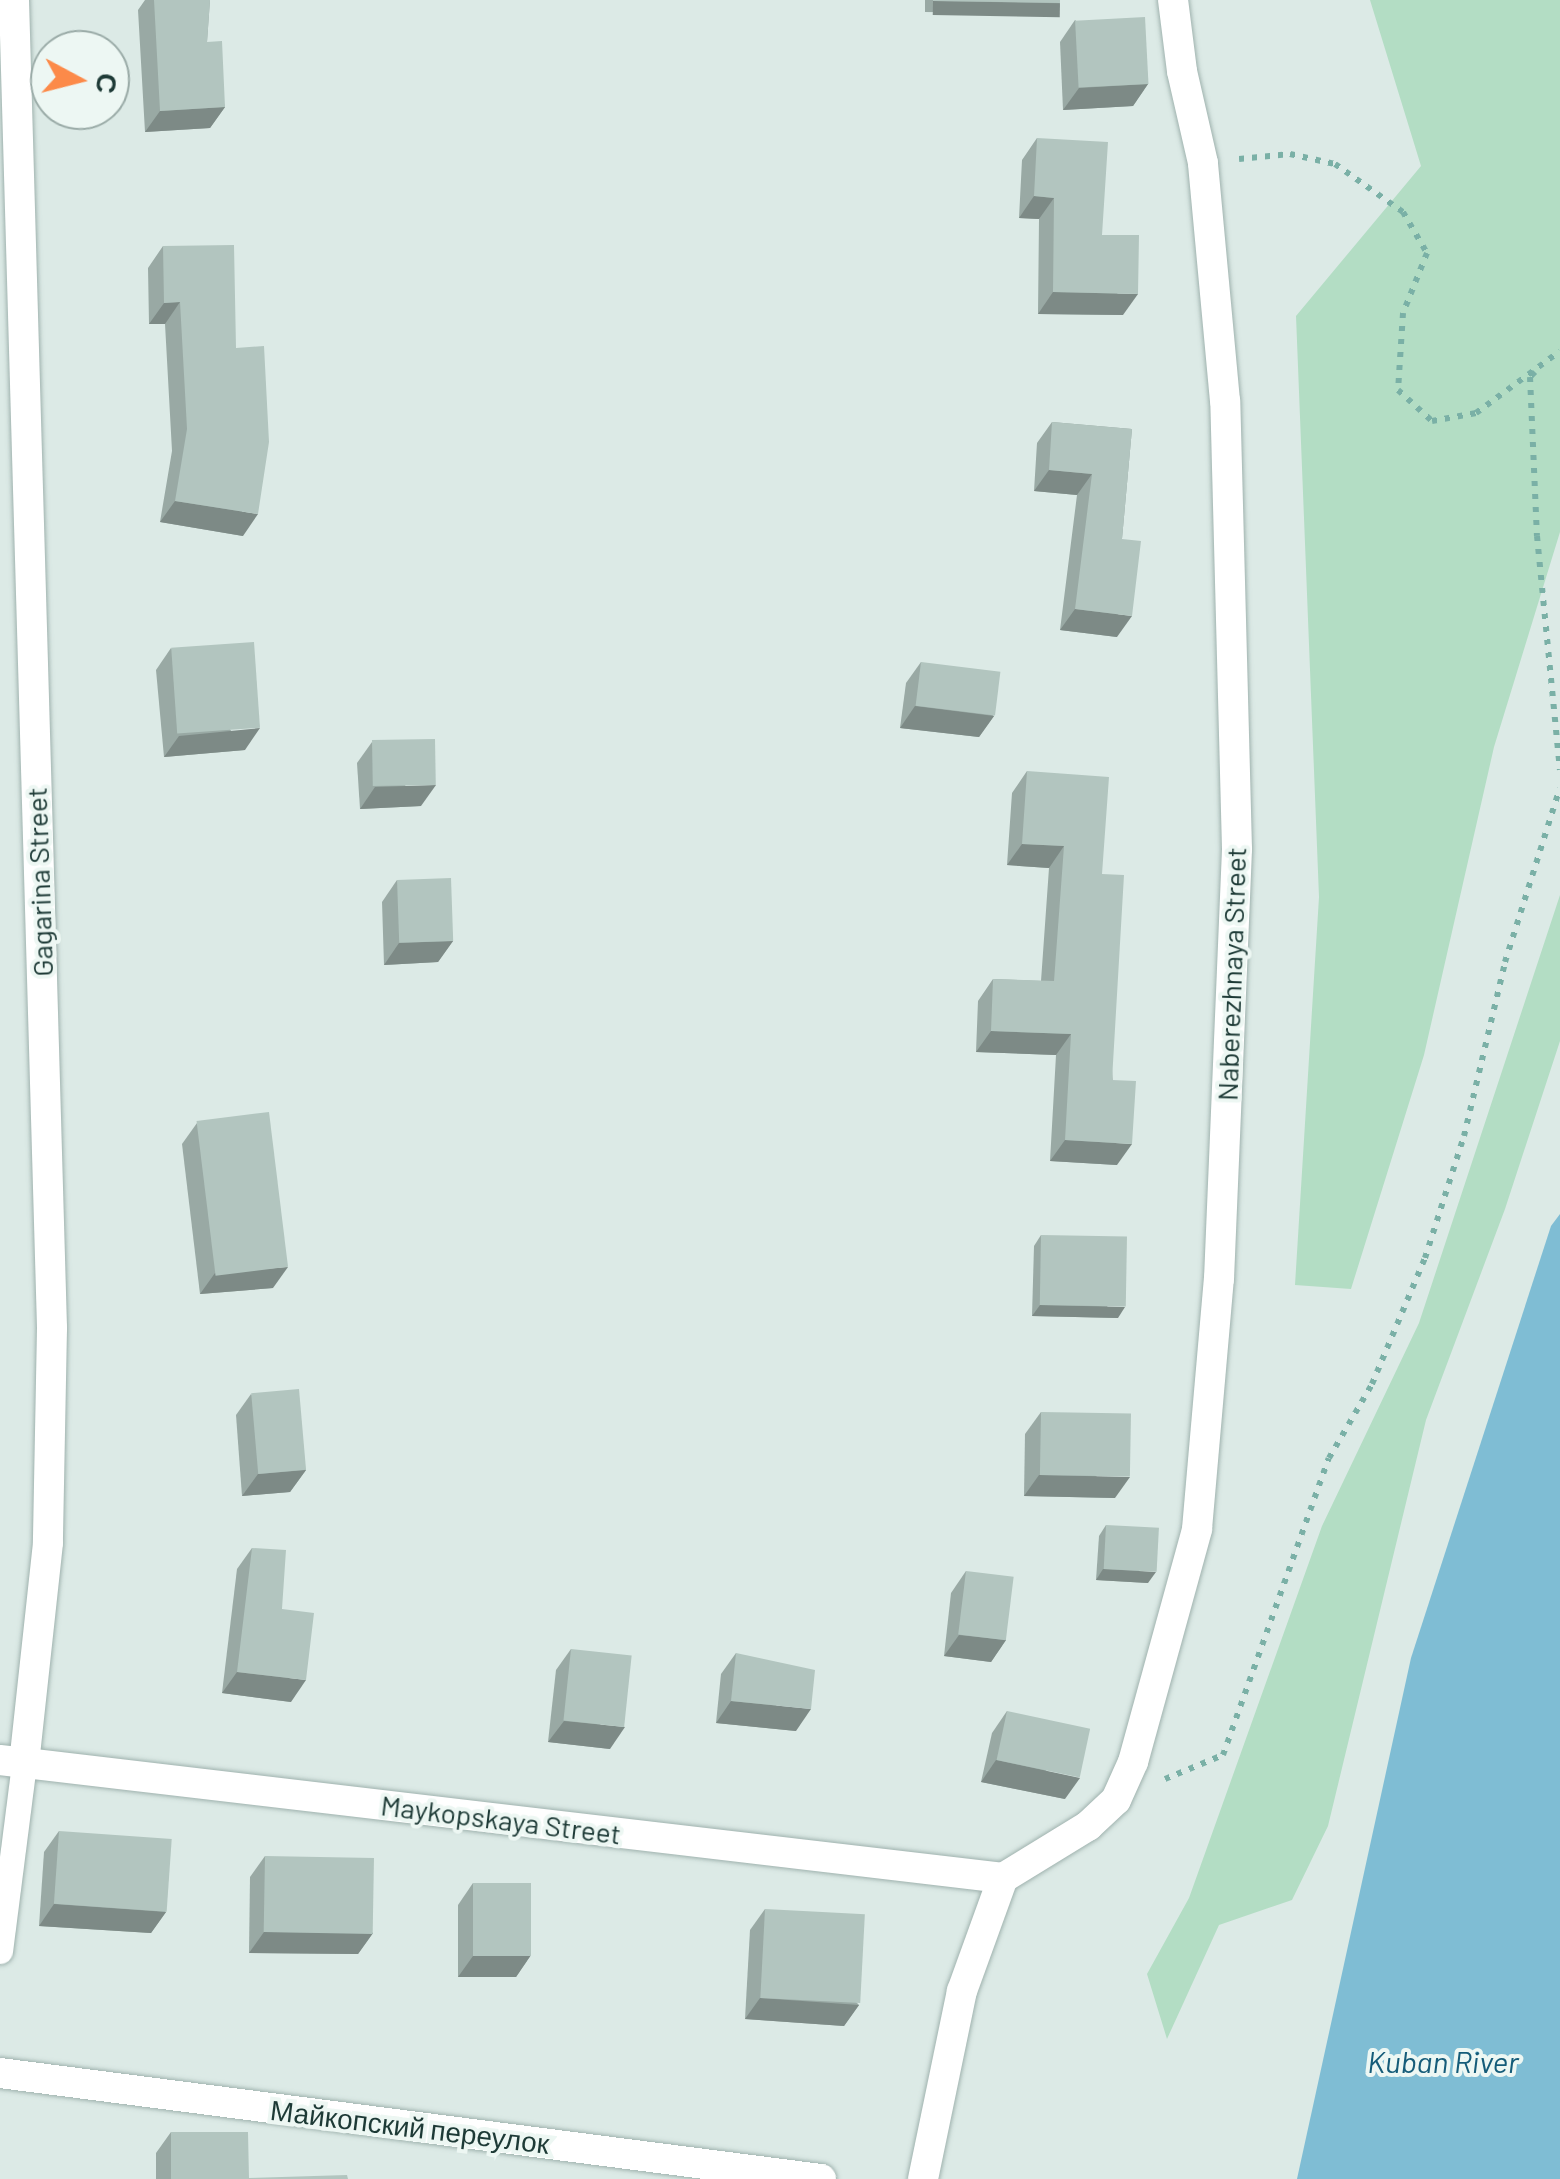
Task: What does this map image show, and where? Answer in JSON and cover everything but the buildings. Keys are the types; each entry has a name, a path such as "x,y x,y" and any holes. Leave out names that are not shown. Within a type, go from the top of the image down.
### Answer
{"street":[{"name":"Gagarina Street","path":"12,1761 48,1543 52,1328 14,0"},
{"name":"Naberezhnaya Street","path":"1003,1878 1088,1826 1116,1800 1133,1762 1197,1528 1219,1279 1237,849 1226,401 1203,163 1182,71 1173,0"},
{"name":"Maykopskaya Street","path":"12,1761 1003,1878"},
{"path":"923,2179 962,1991 1003,1878"},
{"name":"Майкопский переулок","path":"0,2073 821,2179"}],"lane":[{"path":"0,1952 12,1761"}],"path":[{"path":"1203,163 1290,154 1336,164 1403,212 1427,252 1403,313 1398,390 1432,420 1476,413 1560,350"},
{"path":"1542,363 1530,377 1536,536 1560,770"},
{"path":"1116,1800 1223,1755 1329,1458 1372,1384 1424,1258 1464,1136 1505,962 1560,788"}],"green space":[{"path":"1370,0 1560,0 1560,532 1494,747 1424,1055 1351,1289 1295,1285 1319,897 1296,316 1421,166"},
{"path":"1560,895 1560,1041 1505,1209 1426,1420 1328,1826 1292,1900 1219,1925 1167,2039 1147,1974 1189,1898 1322,1526 1419,1323"}],"water":[{"name":"Kuban River","path":"1560,1214 1560,2179 1297,2179 1411,1658 1551,1226"}]}
